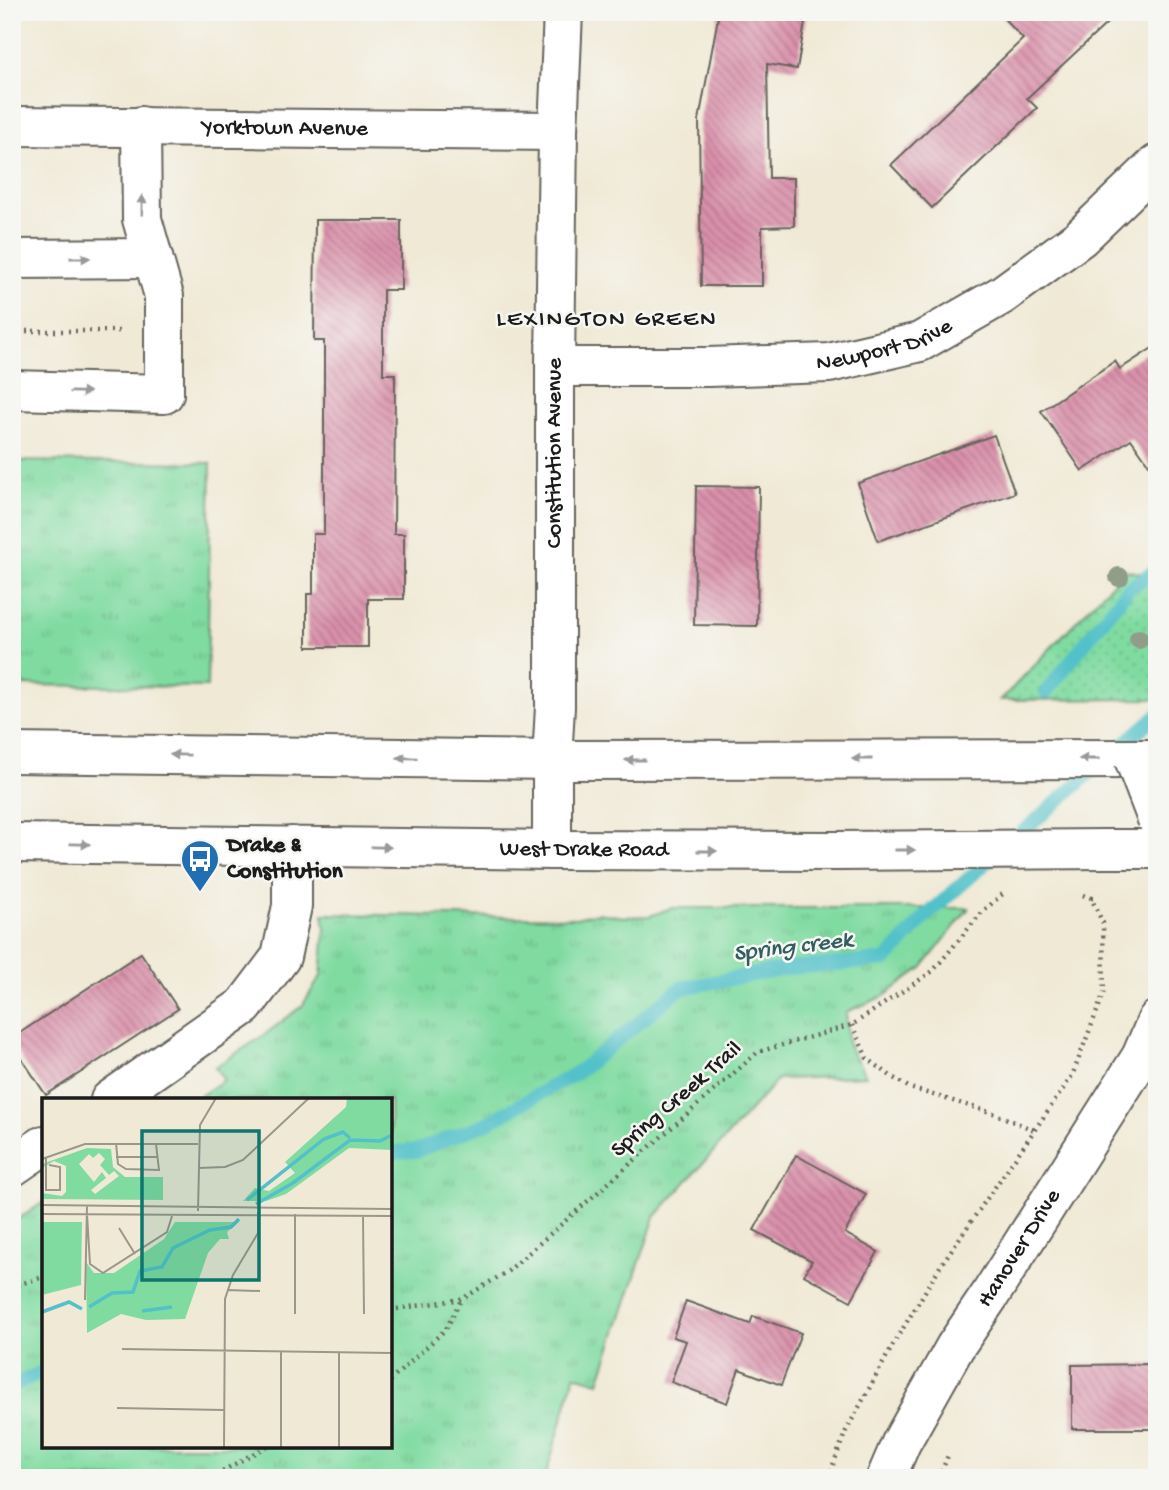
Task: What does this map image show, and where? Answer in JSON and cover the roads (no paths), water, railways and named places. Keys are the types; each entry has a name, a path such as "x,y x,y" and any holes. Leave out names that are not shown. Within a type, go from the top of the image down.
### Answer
{"street":[{"name":"Constitution Avenue","path":"552,850 558,131 563,12"},
{"name":"Yorktown Avenue","path":"12,126 558,131"},
{"path":"12,390 164,394 164,296 142,219 141,126"},
{"name":"Newport Drive","path":"555,367 708,367 829,363 920,342 1002,295 1080,238 1157,164"},
{"path":"12,259 153,258"},
{"path":"12,753 552,760 1146,759 1157,819"},
{"name":"West Drake Road","path":"12,843 552,850 1157,849"},
{"path":"113,1098 244,1006 281,957 292,906 292,846"},
{"name":"Hanover Drive","path":"886,1478 901,1443 955,1347 1141,1057 1157,1020"},
{"path":"12,1167 42,1146"}],"waterway":[{"path":"1046,692 1129,588 1157,569"},
{"name":"Spring creek","path":"1114,752 1157,715"},
{"name":"Spring creek","path":"1011,842 1096,768"},
{"name":"Spring creek","path":"392,1152 416,1151 485,1124 578,1072 681,988 791,968 886,960 927,915 993,857"},
{"name":"Spring creek","path":"12,1386 42,1372"}],"place":[{"name":"Drake & Constitution","path":"200,893"}],"district":[{"name":"LEXINGTON GREEN","path":"607,320"}]}
